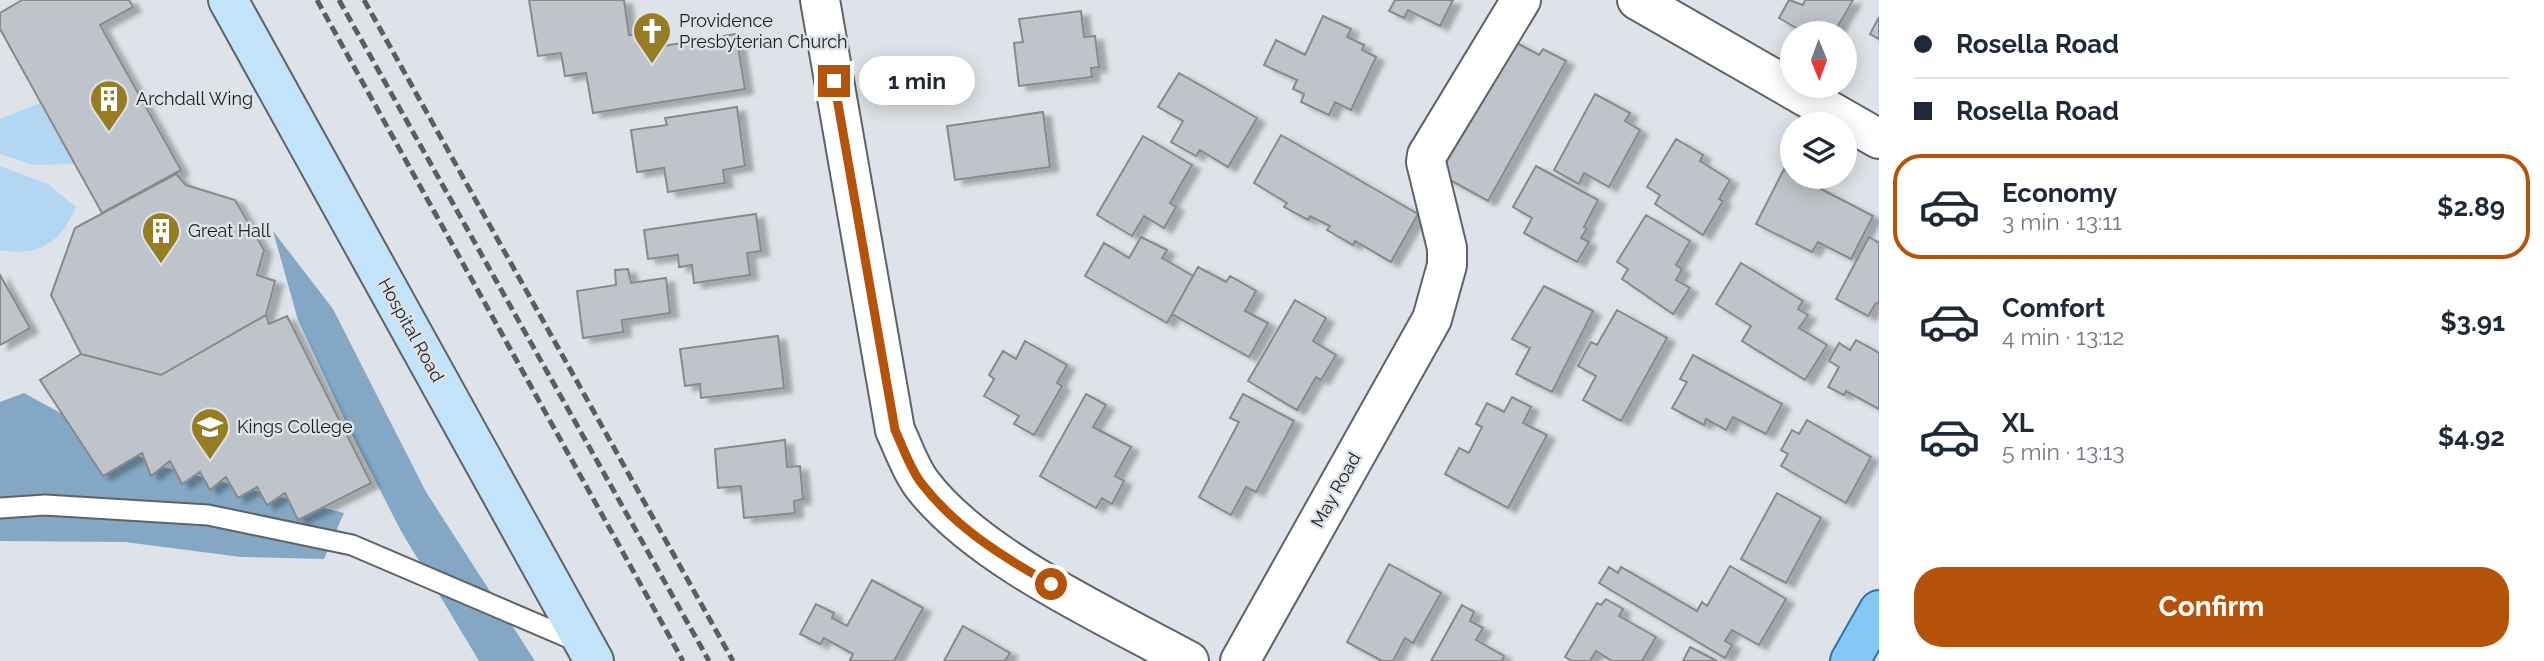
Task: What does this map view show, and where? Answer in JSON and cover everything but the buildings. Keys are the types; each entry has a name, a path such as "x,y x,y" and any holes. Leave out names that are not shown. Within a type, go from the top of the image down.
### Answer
{"main road":[{"name":"Hospital Road","path":"228,0 589,653"},
{"path":"1850,661 1879,610"}],"street":[{"path":"820,0 895,430 921,482 957,522 1003,556 1189,661"},
{"name":"May Road","path":"1240,661 1433,319 1447,265 1447,248 1426,162 1427,155 1521,0"},
{"path":"1637,0 1879,139"}],"lane":[{"path":"0,508 45,505 208,515 352,545 589,653"}],"shaded area":[{"path":"40,103 74,164 33,165 0,154 0,119"},
{"path":"0,166 48,184 76,207 63,230 47,245 26,251 0,250"},
{"path":"273,231 333,309 426,492 535,661 479,661 401,531 350,431 298,320"},
{"path":"24,393 155,465 344,513 324,559 241,557 125,542 0,541 0,402"}],"railway":[{"path":"317,0 683,661"},
{"path":"339,0 709,661"},
{"path":"364,0 733,661"}],"place":[{"name":"Providence Presbyterian Church","path":"652,65"},
{"name":"Archdall Wing","path":"109,133"},
{"name":"Great Hall","path":"161,265"},
{"name":"Kings College","path":"210,461"}],"route":[{"path":"834,81 895,430 921,482 957,522 1003,556 1051,584"}]}
